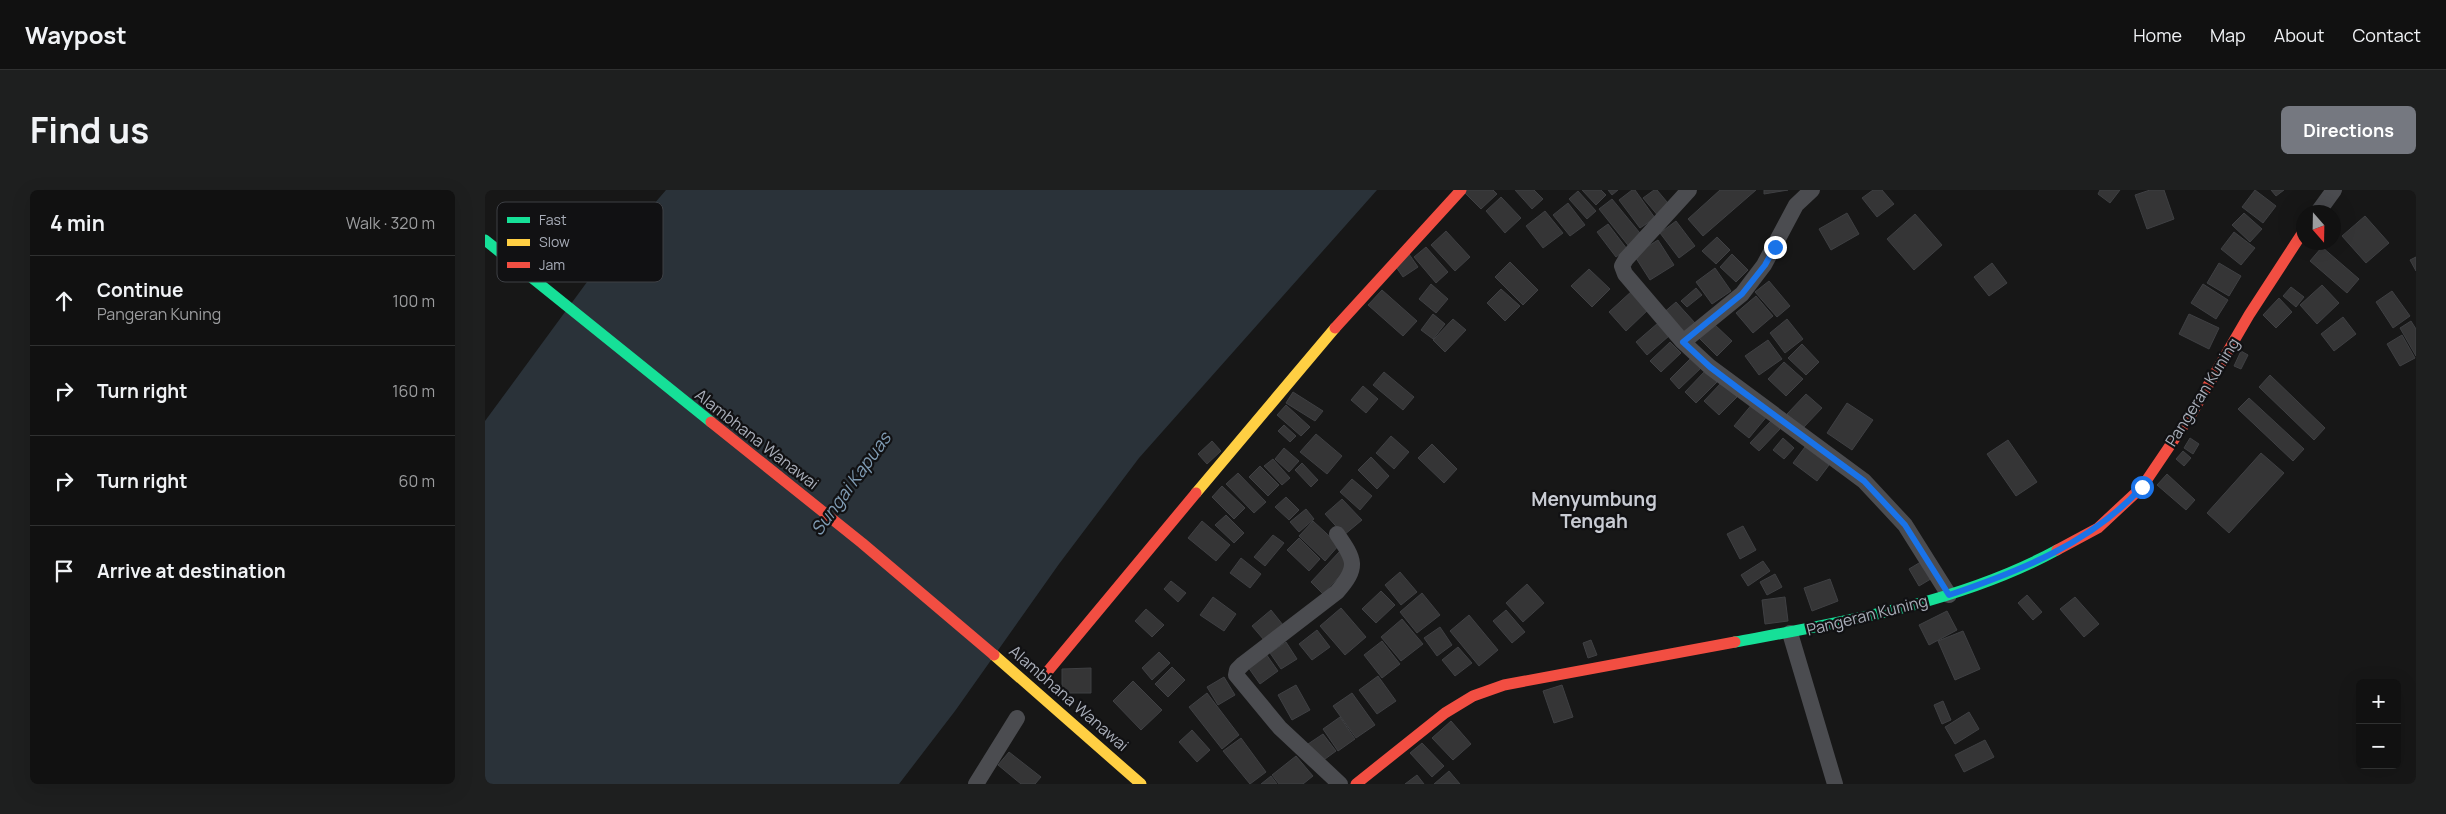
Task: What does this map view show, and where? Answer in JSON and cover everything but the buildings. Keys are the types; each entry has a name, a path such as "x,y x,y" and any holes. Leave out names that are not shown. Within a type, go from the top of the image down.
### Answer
{"street":[{"path":"1049,671 1293,375 1392,261 1461,190"},
{"path":"1689,190 1626,259 1622,266 1631,282 1683,342 1730,382 1864,481 1910,533 1949,595"},
{"path":"1683,342 1742,294 1765,265 1795,205 1812,190"},
{"path":"2323,205 2334,190"},
{"name":"Alambhana Wanawai","path":"485,240 497,250"},
{"name":"Pangeran Kuning","path":"1356,784 1445,713 1481,693 1504,685 1855,620 1949,595 2032,564 2098,528 2125,505 2142,487 2192,413 2249,315 2296,243"},
{"name":"Alambhana Wanawai","path":"536,282 863,544 1069,718 1141,784"},
{"path":"1337,534 1352,555 1354,565 1347,581 1337,592 1243,664 1237,670 1236,675 1280,728 1340,784"},
{"path":"1790,633 1835,784"},
{"path":"976,784 1017,718"}],"water":[{"name":"Sungai Kapuas","path":"666,190 1377,190 1139,458 1059,564 955,711 899,784 485,784 485,421 587,282 663,282 663,202 656,202"}],"traffic: fast":[{"path":"485,240 497,250"},
{"path":"537,282 711,422"},
{"path":"1735,642 1859,618 1941,597 1981,584 2057,550"}],"traffic: slow":[{"path":"1196,493 1335,328"},
{"path":"994,655 1141,784"}],"traffic: jam":[{"path":"1335,328 1461,190"},
{"path":"2057,550 2098,528 2142,487 2192,413 2249,315 2296,243"},
{"path":"711,422 862,543 994,655"},
{"path":"1048,671 1196,493"},
{"path":"1356,784 1445,713 1473,696 1504,685 1735,642"}],"district":[{"name":"Menyumbung Tengah","path":"1594,510"}],"route":[{"path":"1775,247 1765,265 1742,294 1683,342 1710,367 1864,481 1905,525 1949,595 2032,564 2098,528 2125,505 2142,487"}]}
